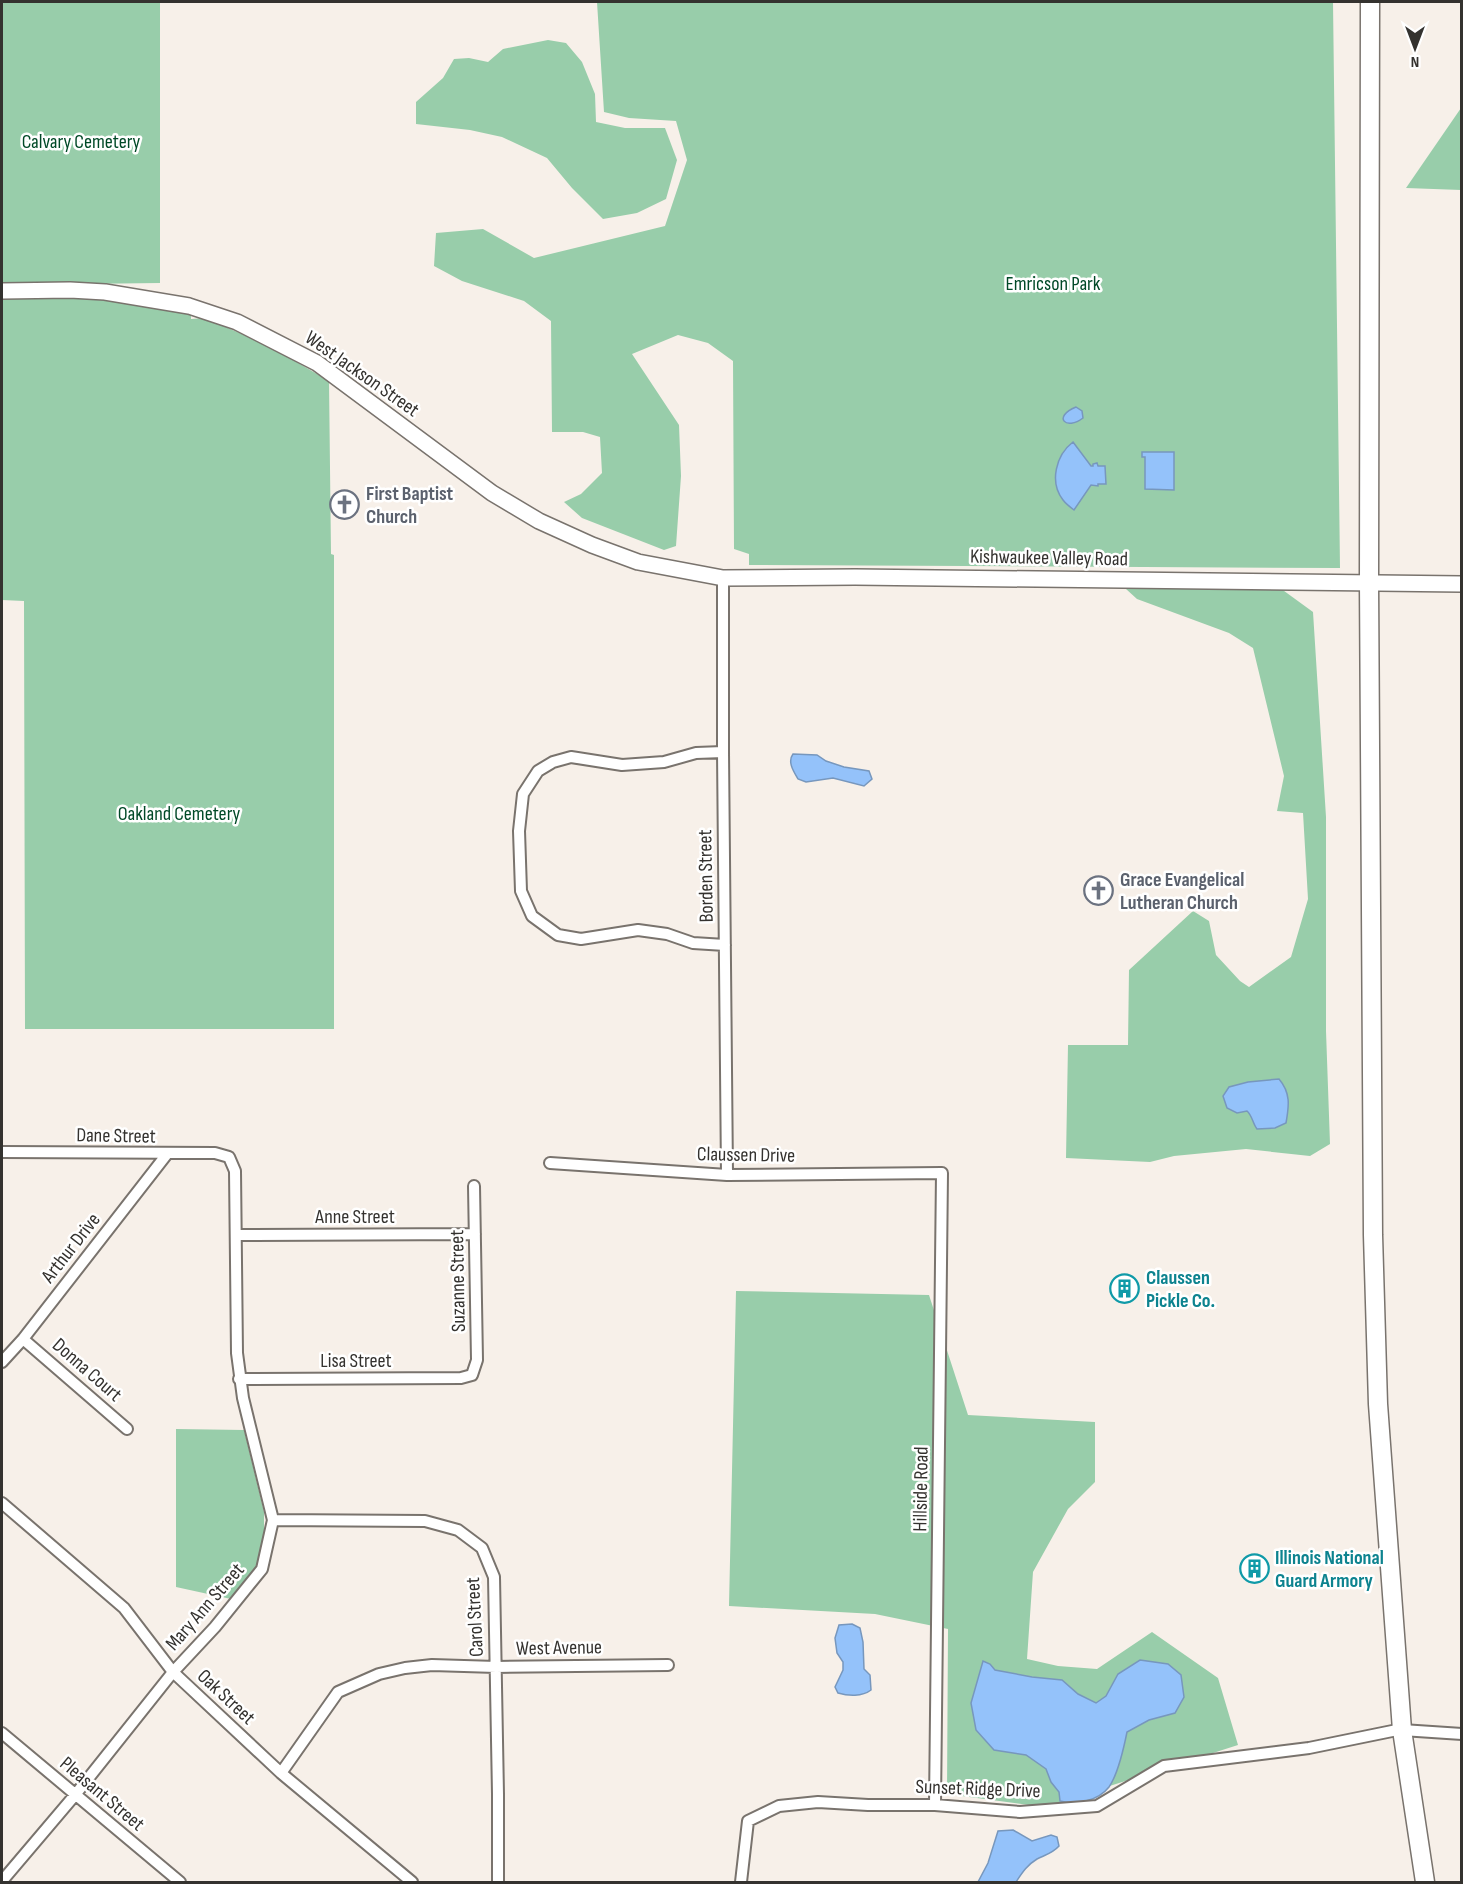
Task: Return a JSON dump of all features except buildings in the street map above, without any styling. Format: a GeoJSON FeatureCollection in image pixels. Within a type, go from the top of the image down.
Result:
{"type":"FeatureCollection","features":[{"type":"Feature","properties":{"kind":"main road"},"geometry":{"type":"LineString","coordinates":[[1370,2],[1369,582],[1374,1269],[1378,1404],[1402,1729],[1425,1882]]}},
{"type":"Feature","properties":{"kind":"street","name":"West Jackson Street"},"geometry":{"type":"LineString","coordinates":[[2,291],[105,292],[189,306],[237,322],[316,363],[492,493],[550,526],[638,562]]}},
{"type":"Feature","properties":{"kind":"street","name":"Kishwaukee Valley Road"},"geometry":{"type":"LineString","coordinates":[[638,562],[723,578],[855,577],[1461,584]]}},
{"type":"Feature","properties":{"kind":"street","name":"Borden Street"},"geometry":{"type":"LineString","coordinates":[[723,578],[727,1175]]}},
{"type":"Feature","properties":{"kind":"street"},"geometry":{"type":"LineString","coordinates":[[723,752],[696,753],[664,762],[621,765],[571,757],[553,762],[538,771],[523,794],[519,831],[521,891],[532,916],[558,935],[581,939],[638,930],[667,934],[693,943],[725,945]]}},
{"type":"Feature","properties":{"kind":"street","name":"Dane Street"},"geometry":{"type":"LineString","coordinates":[[2,1152],[215,1153],[229,1157]]}},
{"type":"Feature","properties":{"kind":"street","name":"Arthur Drive"},"geometry":{"type":"LineString","coordinates":[[2,1362],[23,1339],[167,1154]]}},
{"type":"Feature","properties":{"kind":"street","name":"Mary Ann Street"},"geometry":{"type":"LineString","coordinates":[[2,1881],[75,1796],[172,1672],[216,1627],[262,1569],[273,1520],[239,1379],[235,1171],[229,1157]]}},
{"type":"Feature","properties":{"kind":"street","name":"Claussen Drive"},"geometry":{"type":"LineString","coordinates":[[550,1163],[727,1175],[942,1173]]}},
{"type":"Feature","properties":{"kind":"street","name":"Hillside Road"},"geometry":{"type":"LineString","coordinates":[[935,1805],[942,1173]]}},
{"type":"Feature","properties":{"kind":"street","name":"Suzanne Street"},"geometry":{"type":"LineString","coordinates":[[472,1375],[477,1360],[474,1186]]}},
{"type":"Feature","properties":{"kind":"street","name":"Anne Street"},"geometry":{"type":"LineString","coordinates":[[236,1235],[475,1234]]}},
{"type":"Feature","properties":{"kind":"street","name":"Donna Court"},"geometry":{"type":"LineString","coordinates":[[23,1339],[127,1429]]}},
{"type":"Feature","properties":{"kind":"street","name":"Lisa Street"},"geometry":{"type":"LineString","coordinates":[[239,1379],[461,1378],[472,1375]]}},
{"type":"Feature","properties":{"kind":"street","name":"Oak Street"},"geometry":{"type":"LineString","coordinates":[[2,1503],[124,1608],[172,1672],[281,1773],[412,1882]]}},
{"type":"Feature","properties":{"kind":"street","name":"Carol Street"},"geometry":{"type":"LineString","coordinates":[[273,1520],[425,1521],[458,1530],[482,1548],[494,1577],[498,1882]]}},
{"type":"Feature","properties":{"kind":"street","name":"West Avenue"},"geometry":{"type":"LineString","coordinates":[[281,1773],[338,1692],[379,1674],[432,1665],[495,1667],[668,1665]]}},
{"type":"Feature","properties":{"kind":"street","name":"Sunset Ridge Drive"},"geometry":{"type":"LineString","coordinates":[[741,1882],[748,1821],[779,1806],[818,1802],[935,1805],[1020,1812],[1097,1806],[1164,1766],[1309,1748],[1402,1729],[1461,1734]]}},
{"type":"Feature","properties":{"kind":"street","name":"Pleasant Street"},"geometry":{"type":"LineString","coordinates":[[2,1733],[180,1882]]}},
{"type":"Feature","properties":{"kind":"green space","name":"Calvary Cemetery"},"geometry":{"type":"Polygon","coordinates":[[[2,2],[160,2],[160,283],[2,285],[2,2]]]}},
{"type":"Feature","properties":{"kind":"green space","name":"Emricson Park"},"geometry":{"type":"Polygon","coordinates":[[[597,2],[1333,2],[1340,568],[749,565],[749,554],[734,549],[733,361],[708,343],[678,335],[632,354],[679,425],[681,476],[676,546],[664,550],[582,518],[564,502],[581,494],[602,473],[600,437],[583,432],[552,432],[551,321],[524,301],[462,281],[434,266],[436,233],[483,229],[534,258],[665,226],[687,160],[676,121],[629,118],[604,112],[597,2]]]}},
{"type":"Feature","properties":{"kind":"green space"},"geometry":{"type":"Polygon","coordinates":[[[548,40],[566,43],[582,62],[595,94],[596,122],[625,128],[665,128],[677,160],[666,199],[637,213],[603,219],[572,188],[547,158],[502,137],[470,130],[416,124],[416,102],[443,78],[454,59],[469,58],[488,62],[503,49],[548,40]]]}},
{"type":"Feature","properties":{"kind":"green space"},"geometry":{"type":"Polygon","coordinates":[[[1461,108],[1461,190],[1406,188],[1461,108]]]}},
{"type":"Feature","properties":{"kind":"green space","name":"Oakland Cemetery"},"geometry":{"type":"Polygon","coordinates":[[[70,294],[191,314],[191,319],[205,318],[269,346],[329,381],[331,554],[334,555],[334,1029],[25,1029],[24,601],[2,600],[2,295],[70,294]]]}},
{"type":"Feature","properties":{"kind":"green space"},"geometry":{"type":"Polygon","coordinates":[[[1280,588],[1313,612],[1326,817],[1326,1031],[1330,1144],[1310,1156],[1246,1149],[1174,1156],[1150,1162],[1066,1158],[1068,1045],[1128,1045],[1129,970],[1193,911],[1209,921],[1216,955],[1240,981],[1249,987],[1291,957],[1308,899],[1303,813],[1277,811],[1284,776],[1253,648],[1229,633],[1137,599],[1126,589],[1280,588]]]}},
{"type":"Feature","properties":{"kind":"green space"},"geometry":{"type":"Polygon","coordinates":[[[736,1291],[929,1295],[968,1415],[1095,1422],[1095,1482],[1068,1509],[1033,1572],[1027,1659],[1058,1666],[1097,1669],[1152,1632],[1218,1678],[1238,1745],[1044,1807],[947,1794],[948,1629],[875,1614],[729,1606],[736,1291]]]}},
{"type":"Feature","properties":{"kind":"green space"},"geometry":{"type":"Polygon","coordinates":[[[176,1429],[244,1430],[264,1512],[264,1536],[258,1565],[231,1599],[176,1587],[176,1429]]]}},
{"type":"Feature","properties":{"kind":"water"},"geometry":{"type":"Polygon","coordinates":[[[1076,407],[1082,411],[1083,418],[1071,423],[1064,421],[1065,415],[1076,407]]]}},
{"type":"Feature","properties":{"kind":"water"},"geometry":{"type":"Polygon","coordinates":[[[1073,442],[1091,466],[1097,463],[1098,466],[1105,466],[1106,484],[1091,485],[1074,510],[1064,501],[1056,485],[1056,469],[1059,461],[1067,447],[1073,442]]]}},
{"type":"Feature","properties":{"kind":"water"},"geometry":{"type":"Polygon","coordinates":[[[1142,452],[1174,452],[1174,490],[1145,489],[1145,457],[1142,457],[1142,452]]]}},
{"type":"Feature","properties":{"kind":"water"},"geometry":{"type":"Polygon","coordinates":[[[793,754],[817,755],[826,761],[844,767],[869,771],[872,779],[864,786],[833,778],[806,782],[798,779],[793,770],[791,757],[793,754]]]}},
{"type":"Feature","properties":{"kind":"water"},"geometry":{"type":"Polygon","coordinates":[[[1279,1079],[1286,1089],[1288,1100],[1286,1123],[1275,1128],[1257,1129],[1247,1111],[1237,1113],[1227,1108],[1223,1096],[1229,1087],[1248,1082],[1279,1079]]]}},
{"type":"Feature","properties":{"kind":"water"},"geometry":{"type":"Polygon","coordinates":[[[852,1624],[860,1628],[864,1669],[870,1675],[871,1690],[863,1694],[846,1695],[838,1693],[835,1687],[843,1670],[843,1662],[837,1653],[835,1638],[839,1625],[852,1624]]]}},
{"type":"Feature","properties":{"kind":"water"},"geometry":{"type":"Polygon","coordinates":[[[1140,1660],[1168,1664],[1181,1675],[1184,1697],[1175,1713],[1149,1720],[1127,1732],[1112,1782],[1104,1792],[1093,1799],[1080,1802],[1060,1801],[1059,1792],[1051,1782],[1046,1769],[1026,1755],[994,1750],[976,1730],[971,1703],[983,1661],[995,1670],[1062,1680],[1078,1694],[1096,1703],[1106,1696],[1118,1674],[1140,1660]]]}},
{"type":"Feature","properties":{"kind":"water"},"geometry":{"type":"Polygon","coordinates":[[[1013,1830],[1032,1841],[1051,1835],[1057,1837],[1059,1846],[1030,1864],[1016,1882],[978,1882],[988,1863],[998,1831],[1013,1830]]]}},
{"type":"Feature","properties":{"kind":"place","name":"First Baptist Church"},"geometry":{"type":"Point","coordinates":[345,505]}},
{"type":"Feature","properties":{"kind":"place","name":"Grace Evangelical Lutheran Church"},"geometry":{"type":"Point","coordinates":[1099,891]}},
{"type":"Feature","properties":{"kind":"place","name":"Claussen Pickle Co."},"geometry":{"type":"Point","coordinates":[1125,1289]}},
{"type":"Feature","properties":{"kind":"place","name":"Illinois National Guard Armory"},"geometry":{"type":"Point","coordinates":[1254,1569]}}]}
